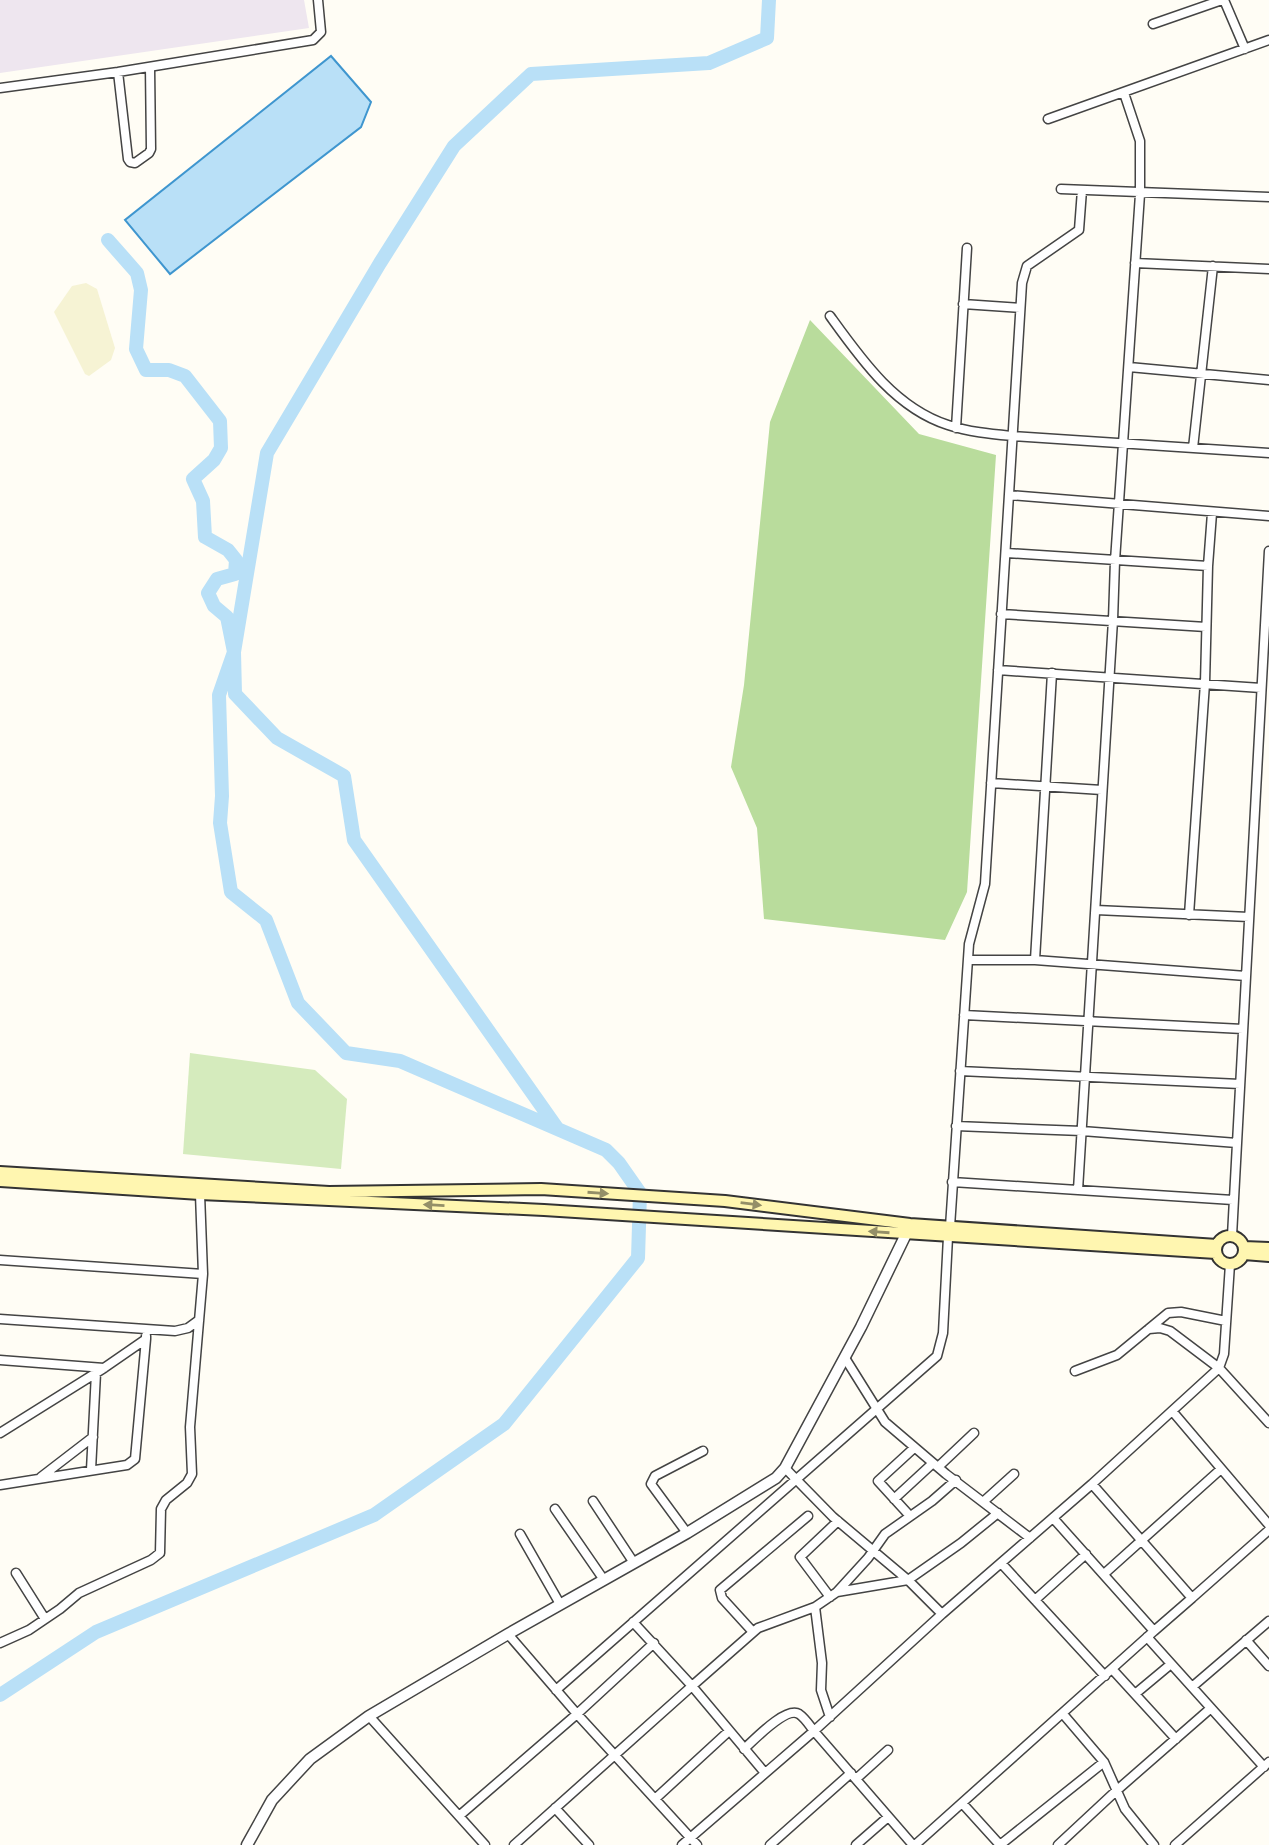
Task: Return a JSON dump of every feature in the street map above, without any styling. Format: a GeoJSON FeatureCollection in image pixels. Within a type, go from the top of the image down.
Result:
{"type":"FeatureCollection","features":[{"type":"Feature","properties":{"kind":"main road"},"geometry":{"type":"LineString","coordinates":[[0,1172],[329,1192],[541,1189],[743,1202],[908,1229]]}},
{"type":"Feature","properties":{"kind":"main road"},"geometry":{"type":"LineString","coordinates":[[0,1181],[200,1194],[908,1229],[1216,1249]]}},
{"type":"Feature","properties":{"kind":"main road"},"geometry":{"type":"LineString","coordinates":[[1232,1236],[1240,1239],[1244,1251],[1237,1263],[1230,1264],[1223,1263],[1216,1249],[1224,1237],[1232,1236]]}},
{"type":"Feature","properties":{"kind":"main road"},"geometry":{"type":"LineString","coordinates":[[1244,1251],[1269,1248]]}},
{"type":"Feature","properties":{"kind":"main road"},"geometry":{"type":"LineString","coordinates":[[1244,1251],[1269,1256]]}},
{"type":"Feature","properties":{"kind":"street"},"geometry":{"type":"LineString","coordinates":[[0,88],[313,40],[321,32],[318,0]]}},
{"type":"Feature","properties":{"kind":"street"},"geometry":{"type":"LineString","coordinates":[[1153,24],[1223,0],[1245,49]]}},
{"type":"Feature","properties":{"kind":"street"},"geometry":{"type":"LineString","coordinates":[[1048,119],[1269,40]]}},
{"type":"Feature","properties":{"kind":"street"},"geometry":{"type":"LineString","coordinates":[[118,72],[128,159],[135,163],[151,149],[150,67]]}},
{"type":"Feature","properties":{"kind":"street"},"geometry":{"type":"LineString","coordinates":[[1078,1190],[1115,561],[1140,194],[1140,141],[1124,93]]}},
{"type":"Feature","properties":{"kind":"street"},"geometry":{"type":"LineString","coordinates":[[1060,189],[1269,197]]}},
{"type":"Feature","properties":{"kind":"street"},"geometry":{"type":"LineString","coordinates":[[556,1689],[919,1372],[937,1356],[940,1349],[970,935],[985,884],[1023,275],[1027,265],[1079,230],[1082,190]]}},
{"type":"Feature","properties":{"kind":"street"},"geometry":{"type":"LineString","coordinates":[[956,428],[967,248]]}},
{"type":"Feature","properties":{"kind":"street"},"geometry":{"type":"LineString","coordinates":[[1135,263],[1269,269]]}},
{"type":"Feature","properties":{"kind":"street"},"geometry":{"type":"LineString","coordinates":[[1193,448],[1213,266]]}},
{"type":"Feature","properties":{"kind":"street"},"geometry":{"type":"LineString","coordinates":[[964,304],[1020,308]]}},
{"type":"Feature","properties":{"kind":"street"},"geometry":{"type":"LineString","coordinates":[[830,316],[881,381],[918,412],[956,428],[1012,436],[1269,453]]}},
{"type":"Feature","properties":{"kind":"street"},"geometry":{"type":"LineString","coordinates":[[1129,367],[1269,380]]}},
{"type":"Feature","properties":{"kind":"street"},"geometry":{"type":"LineString","coordinates":[[1010,495],[1269,516]]}},
{"type":"Feature","properties":{"kind":"street"},"geometry":{"type":"LineString","coordinates":[[1189,915],[1205,683],[1212,513]]}},
{"type":"Feature","properties":{"kind":"street"},"geometry":{"type":"LineString","coordinates":[[1232,1236],[1269,551]]}},
{"type":"Feature","properties":{"kind":"street"},"geometry":{"type":"LineString","coordinates":[[1007,553],[1208,566]]}},
{"type":"Feature","properties":{"kind":"street"},"geometry":{"type":"LineString","coordinates":[[1001,614],[1206,627]]}},
{"type":"Feature","properties":{"kind":"street"},"geometry":{"type":"LineString","coordinates":[[998,670],[1261,688]]}},
{"type":"Feature","properties":{"kind":"street"},"geometry":{"type":"LineString","coordinates":[[1035,960],[1052,673]]}},
{"type":"Feature","properties":{"kind":"street"},"geometry":{"type":"LineString","coordinates":[[991,783],[1102,790]]}},
{"type":"Feature","properties":{"kind":"street"},"geometry":{"type":"LineString","coordinates":[[1096,910],[1249,917]]}},
{"type":"Feature","properties":{"kind":"street"},"geometry":{"type":"LineString","coordinates":[[968,960],[1035,960],[1246,976]]}},
{"type":"Feature","properties":{"kind":"street"},"geometry":{"type":"LineString","coordinates":[[964,1015],[1243,1029]]}},
{"type":"Feature","properties":{"kind":"street"},"geometry":{"type":"LineString","coordinates":[[960,1071],[1240,1084]]}},
{"type":"Feature","properties":{"kind":"street"},"geometry":{"type":"LineString","coordinates":[[956,1126],[1082,1131],[1237,1143]]}},
{"type":"Feature","properties":{"kind":"street"},"geometry":{"type":"LineString","coordinates":[[953,1182],[1234,1200]]}},
{"type":"Feature","properties":{"kind":"street"},"geometry":{"type":"LineString","coordinates":[[0,1643],[18,1636],[45,1619],[79,1593],[151,1560],[159,1553],[161,1509],[166,1500],[187,1483],[192,1474],[190,1427],[203,1274],[200,1194]]}},
{"type":"Feature","properties":{"kind":"street"},"geometry":{"type":"LineString","coordinates":[[247,1845],[272,1800],[310,1759],[369,1716],[767,1485],[785,1468],[845,1358],[908,1229]]}},
{"type":"Feature","properties":{"kind":"street"},"geometry":{"type":"LineString","coordinates":[[0,1260],[203,1274]]}},
{"type":"Feature","properties":{"kind":"street"},"geometry":{"type":"LineString","coordinates":[[682,1845],[830,1717],[1220,1368],[1224,1354],[1230,1264]]}},
{"type":"Feature","properties":{"kind":"street"},"geometry":{"type":"LineString","coordinates":[[1075,1371],[1117,1354],[1173,1312],[1226,1321]]}},
{"type":"Feature","properties":{"kind":"street"},"geometry":{"type":"LineString","coordinates":[[0,1319],[146,1334],[188,1328],[200,1320]]}},
{"type":"Feature","properties":{"kind":"street"},"geometry":{"type":"LineString","coordinates":[[1149,1329],[1170,1331],[1220,1368],[1269,1423]]}},
{"type":"Feature","properties":{"kind":"street"},"geometry":{"type":"LineString","coordinates":[[0,1433],[100,1371],[146,1334]]}},
{"type":"Feature","properties":{"kind":"street"},"geometry":{"type":"LineString","coordinates":[[0,1485],[127,1465],[135,1459],[146,1334]]}},
{"type":"Feature","properties":{"kind":"street"},"geometry":{"type":"LineString","coordinates":[[845,1358],[869,1394],[875,1410],[885,1422],[935,1465],[1030,1538]]}},
{"type":"Feature","properties":{"kind":"street"},"geometry":{"type":"LineString","coordinates":[[0,1360],[100,1371]]}},
{"type":"Feature","properties":{"kind":"street"},"geometry":{"type":"LineString","coordinates":[[92,1470],[100,1371]]}},
{"type":"Feature","properties":{"kind":"street"},"geometry":{"type":"LineString","coordinates":[[744,1749],[783,1716],[791,1712],[800,1715],[914,1845],[1269,1527],[1173,1412]]}},
{"type":"Feature","properties":{"kind":"street"},"geometry":{"type":"LineString","coordinates":[[894,1499],[974,1433]]}},
{"type":"Feature","properties":{"kind":"street"},"geometry":{"type":"LineString","coordinates":[[39,1479],[93,1437]]}},
{"type":"Feature","properties":{"kind":"street"},"geometry":{"type":"LineString","coordinates":[[910,1516],[878,1484],[879,1479],[914,1448]]}},
{"type":"Feature","properties":{"kind":"street"},"geometry":{"type":"LineString","coordinates":[[687,1533],[651,1485],[655,1476],[703,1451]]}},
{"type":"Feature","properties":{"kind":"street"},"geometry":{"type":"LineString","coordinates":[[785,1468],[838,1521],[908,1580],[942,1614]]}},
{"type":"Feature","properties":{"kind":"street"},"geometry":{"type":"LineString","coordinates":[[1104,1574],[1221,1469]]}},
{"type":"Feature","properties":{"kind":"street"},"geometry":{"type":"LineString","coordinates":[[983,1502],[1014,1474]]}},
{"type":"Feature","properties":{"kind":"street"},"geometry":{"type":"LineString","coordinates":[[514,1845],[753,1632],[815,1607],[833,1594],[885,1534],[956,1480]]}},
{"type":"Feature","properties":{"kind":"street"},"geometry":{"type":"LineString","coordinates":[[1092,1484],[1192,1598]]}},
{"type":"Feature","properties":{"kind":"street"},"geometry":{"type":"LineString","coordinates":[[593,1501],[634,1563]]}},
{"type":"Feature","properties":{"kind":"street"},"geometry":{"type":"LineString","coordinates":[[555,1509],[604,1580]]}},
{"type":"Feature","properties":{"kind":"street"},"geometry":{"type":"LineString","coordinates":[[833,1594],[908,1580],[998,1513]]}},
{"type":"Feature","properties":{"kind":"street"},"geometry":{"type":"LineString","coordinates":[[753,1632],[722,1598],[720,1591],[808,1516]]}},
{"type":"Feature","properties":{"kind":"street"},"geometry":{"type":"LineString","coordinates":[[1053,1518],[1104,1574],[1171,1664],[1266,1765],[1175,1845]]}},
{"type":"Feature","properties":{"kind":"street"},"geometry":{"type":"LineString","coordinates":[[833,1594],[800,1558],[838,1521]]}},
{"type":"Feature","properties":{"kind":"street"},"geometry":{"type":"LineString","coordinates":[[520,1534],[560,1604]]}},
{"type":"Feature","properties":{"kind":"street"},"geometry":{"type":"LineString","coordinates":[[1035,1600],[1086,1554]]}},
{"type":"Feature","properties":{"kind":"street"},"geometry":{"type":"LineString","coordinates":[[1001,1563],[1105,1676]]}},
{"type":"Feature","properties":{"kind":"street"},"geometry":{"type":"LineString","coordinates":[[16,1573],[45,1619]]}},
{"type":"Feature","properties":{"kind":"street"},"geometry":{"type":"LineString","coordinates":[[815,1607],[822,1660],[821,1690],[830,1717]]}},
{"type":"Feature","properties":{"kind":"street"},"geometry":{"type":"LineString","coordinates":[[1192,1687],[1269,1620]]}},
{"type":"Feature","properties":{"kind":"street"},"geometry":{"type":"LineString","coordinates":[[633,1622],[692,1686],[765,1773]]}},
{"type":"Feature","properties":{"kind":"street"},"geometry":{"type":"LineString","coordinates":[[508,1634],[697,1845]]}},
{"type":"Feature","properties":{"kind":"street"},"geometry":{"type":"LineString","coordinates":[[1246,1640],[1269,1666]]}},
{"type":"Feature","properties":{"kind":"street"},"geometry":{"type":"LineString","coordinates":[[459,1816],[654,1643]]}},
{"type":"Feature","properties":{"kind":"street"},"geometry":{"type":"LineString","coordinates":[[1135,1694],[1171,1664]]}},
{"type":"Feature","properties":{"kind":"street"},"geometry":{"type":"LineString","coordinates":[[1112,1669],[1176,1739]]}},
{"type":"Feature","properties":{"kind":"street"},"geometry":{"type":"LineString","coordinates":[[1058,1845],[1211,1708]]}},
{"type":"Feature","properties":{"kind":"street"},"geometry":{"type":"LineString","coordinates":[[1063,1714],[1104,1762],[1125,1810],[1154,1845]]}},
{"type":"Feature","properties":{"kind":"street"},"geometry":{"type":"LineString","coordinates":[[369,1716],[485,1845]]}},
{"type":"Feature","properties":{"kind":"street"},"geometry":{"type":"LineString","coordinates":[[655,1799],[729,1731]]}},
{"type":"Feature","properties":{"kind":"street"},"geometry":{"type":"LineString","coordinates":[[770,1845],[888,1750]]}},
{"type":"Feature","properties":{"kind":"street"},"geometry":{"type":"LineString","coordinates":[[962,1802],[1000,1845],[1104,1762]]}},
{"type":"Feature","properties":{"kind":"street"},"geometry":{"type":"LineString","coordinates":[[555,1808],[589,1845]]}},
{"type":"Feature","properties":{"kind":"street"},"geometry":{"type":"LineString","coordinates":[[856,1845],[888,1817]]}},
{"type":"Feature","properties":{"kind":"shaded area"},"geometry":{"type":"Polygon","coordinates":[[[0,0],[304,0],[309,28],[0,73],[0,0]]]}},
{"type":"Feature","properties":{"kind":"shaded area"},"geometry":{"type":"Polygon","coordinates":[[[86,283],[97,289],[115,348],[111,360],[89,376],[85,374],[54,312],[72,286],[86,283]]]}},
{"type":"Feature","properties":{"kind":"green space"},"geometry":{"type":"Polygon","coordinates":[[[810,320],[919,434],[996,455],[967,892],[945,940],[764,919],[757,828],[731,767],[744,685],[770,422],[810,320]]]}},
{"type":"Feature","properties":{"kind":"green space"},"geometry":{"type":"Polygon","coordinates":[[[190,1053],[315,1070],[347,1099],[341,1169],[183,1154],[190,1053]]]}},
{"type":"Feature","properties":{"kind":"water"},"geometry":{"type":"Polygon","coordinates":[[[331,56],[371,102],[361,127],[170,274],[125,220],[331,56]]]}},
{"type":"Feature","properties":{"kind":"waterway"},"geometry":{"type":"LineString","coordinates":[[557,1128],[354,840],[344,776],[277,738],[235,694],[234,652],[267,453],[380,263],[454,146],[531,74],[709,63],[767,38],[769,0]]}},
{"type":"Feature","properties":{"kind":"waterway"},"geometry":{"type":"LineString","coordinates":[[0,1695],[96,1632],[374,1515],[504,1424],[638,1258],[640,1193],[619,1163],[606,1150],[400,1061],[346,1053],[298,1003],[266,920],[231,892],[220,823],[222,796],[219,695],[234,652],[227,617],[214,606],[208,593],[217,579],[235,574],[236,560],[228,550],[205,537],[203,501],[193,479],[214,460],[221,448],[220,421],[185,376],[169,370],[146,370],[136,349],[141,290],[137,273],[108,240]]}}]}
